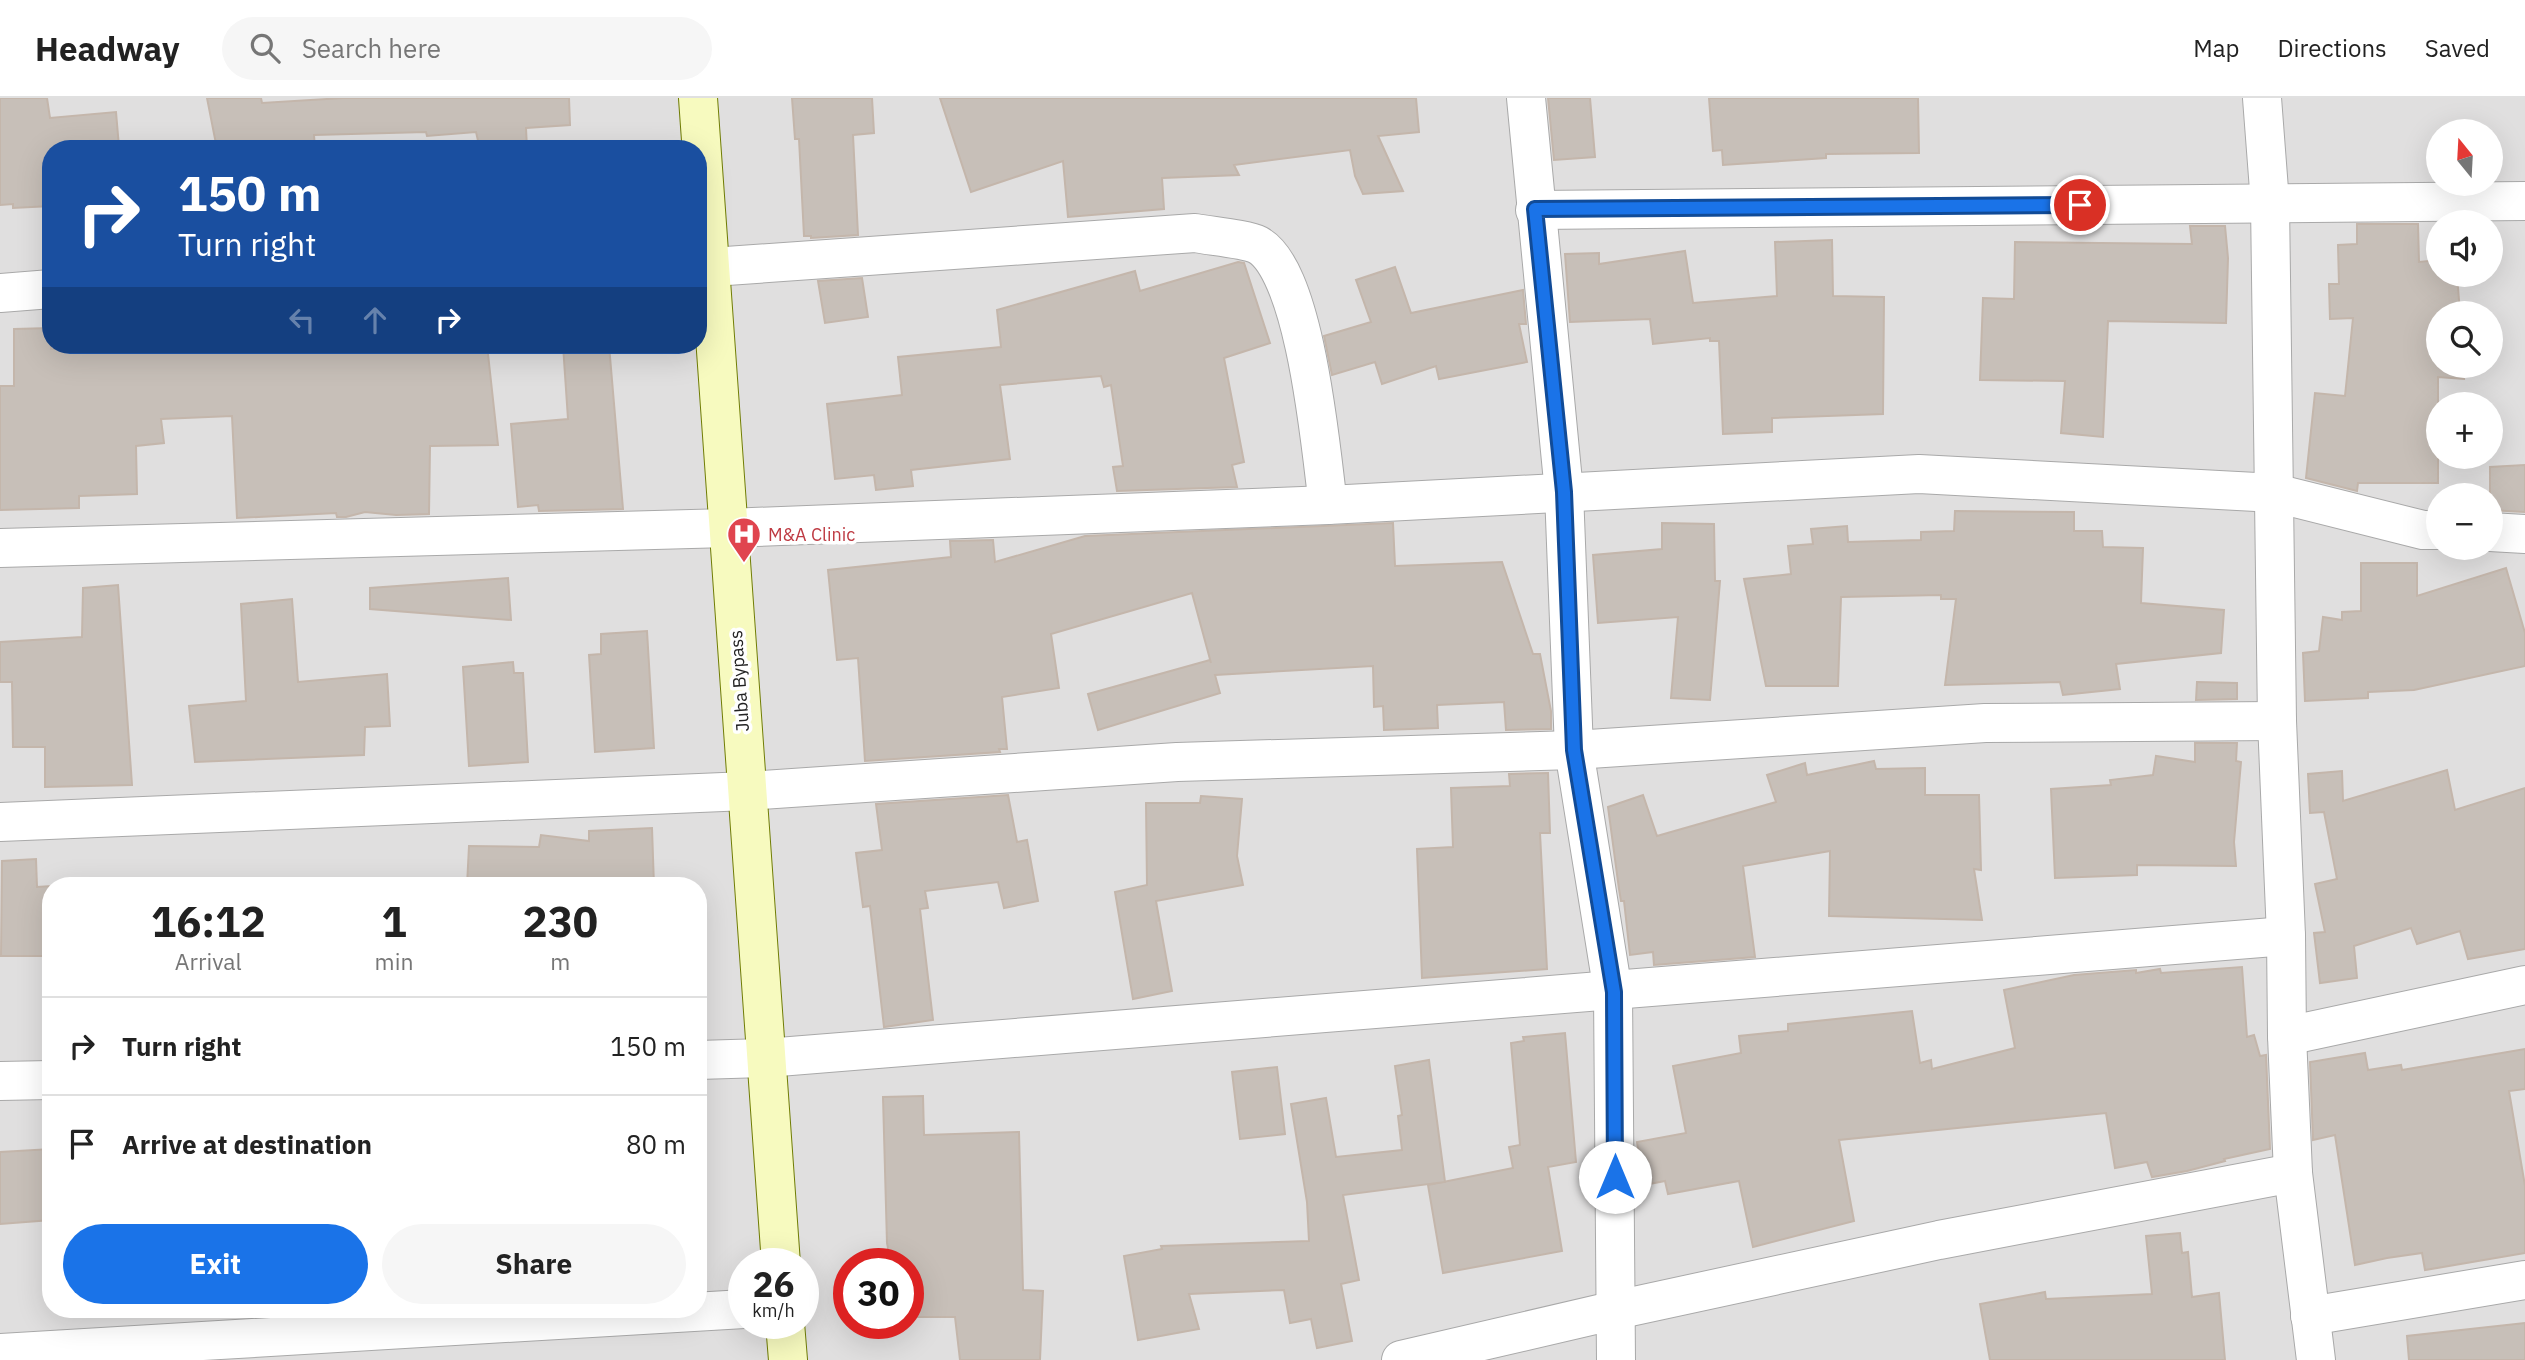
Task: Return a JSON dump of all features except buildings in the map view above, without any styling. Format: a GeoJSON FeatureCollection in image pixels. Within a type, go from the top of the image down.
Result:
{"type":"FeatureCollection","features":[{"type":"Feature","properties":{"kind":"main road","name":"Juba Bypass"},"geometry":{"type":"LineString","coordinates":[[698,98],[699,140]]}},
{"type":"Feature","properties":{"kind":"main road","name":"Juba Bypass"},"geometry":{"type":"LineString","coordinates":[[707,300],[728,528],[780,1248]]}},
{"type":"Feature","properties":{"kind":"main road"},"geometry":{"type":"LineString","coordinates":[[786,1339],[788,1360]]}},
{"type":"Feature","properties":{"kind":"street"},"geometry":{"type":"LineString","coordinates":[[1526,98],[1564,492],[1574,750],[1614,992],[1616,1360]]}},
{"type":"Feature","properties":{"kind":"street"},"geometry":{"type":"LineString","coordinates":[[2262,98],[2270,203],[2277,721],[2286,936],[2287,1036],[2293,1173],[2316,1360]]}},
{"type":"Feature","properties":{"kind":"street"},"geometry":{"type":"LineString","coordinates":[[1535,209],[2525,201]]}},
{"type":"Feature","properties":{"kind":"street"},"geometry":{"type":"LineString","coordinates":[[707,268],[1195,233],[1256,244],[1273,258],[1286,284],[1311,368],[1328,505]]}},
{"type":"Feature","properties":{"kind":"street"},"geometry":{"type":"LineString","coordinates":[[0,293],[42,290]]}},
{"type":"Feature","properties":{"kind":"street"},"geometry":{"type":"LineString","coordinates":[[0,548],[728,528],[1328,505],[1919,474],[2275,493],[2426,530]]}},
{"type":"Feature","properties":{"kind":"street"},"geometry":{"type":"LineString","coordinates":[[2503,533],[2525,534]]}},
{"type":"Feature","properties":{"kind":"street"},"geometry":{"type":"LineString","coordinates":[[0,822],[747,792],[1177,761],[1574,750],[1985,723],[2277,721]]}},
{"type":"Feature","properties":{"kind":"street"},"geometry":{"type":"LineString","coordinates":[[707,1060],[766,1058],[1614,992],[2286,936]]}},
{"type":"Feature","properties":{"kind":"street"},"geometry":{"type":"LineString","coordinates":[[2287,1036],[2525,985]]}},
{"type":"Feature","properties":{"kind":"street"},"geometry":{"type":"LineString","coordinates":[[0,1081],[42,1080]]}},
{"type":"Feature","properties":{"kind":"street"},"geometry":{"type":"LineString","coordinates":[[1401,1360],[1939,1240],[2293,1173]]}},
{"type":"Feature","properties":{"kind":"street"},"geometry":{"type":"LineString","coordinates":[[2310,1316],[2525,1280]]}},
{"type":"Feature","properties":{"kind":"street"},"geometry":{"type":"LineString","coordinates":[[707,1311],[728,1310]]}},
{"type":"Feature","properties":{"kind":"street"},"geometry":{"type":"LineString","coordinates":[[0,1353],[592,1318]]}},
{"type":"Feature","properties":{"kind":"shaded area"},"geometry":{"type":"Polygon","coordinates":[[[0,98],[2525,98],[2525,1360],[0,1360],[0,98]]]}},
{"type":"Feature","properties":{"kind":"place","name":"M&A Clinic"},"geometry":{"type":"Point","coordinates":[744,564]}},
{"type":"Feature","properties":{"kind":"route"},"geometry":{"type":"LineString","coordinates":[[1615,1177],[1614,992],[1574,750],[1564,492],[1535,209],[2080,205]]}}]}
